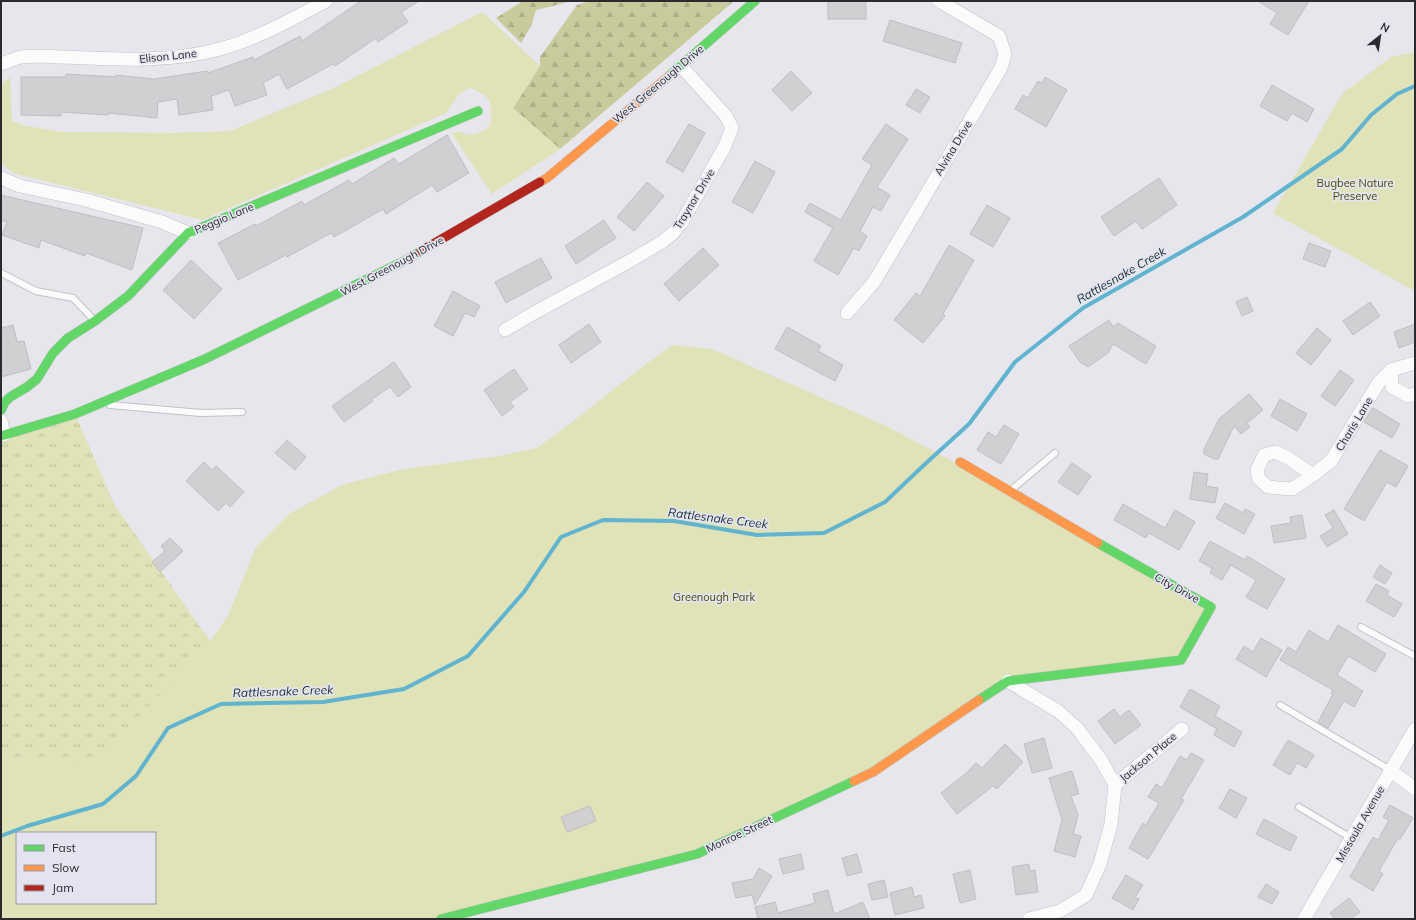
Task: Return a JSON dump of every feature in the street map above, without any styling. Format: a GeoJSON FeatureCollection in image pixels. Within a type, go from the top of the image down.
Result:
{"type":"FeatureCollection","features":[{"type":"Feature","properties":{"kind":"street","name":"Elison Lane"},"geometry":{"type":"LineString","coordinates":[[1,64],[20,57],[38,56],[156,59],[188,56],[221,49],[248,39],[326,1]]}},
{"type":"Feature","properties":{"kind":"street","name":"West Greenough Drive"},"geometry":{"type":"LineString","coordinates":[[3,436],[75,414],[205,359],[408,259],[547,178],[681,66],[755,1]]}},
{"type":"Feature","properties":{"kind":"street","name":"Alvina Drive"},"geometry":{"type":"LineString","coordinates":[[847,313],[874,282],[1001,68],[1005,54],[999,36],[939,1]]}},
{"type":"Feature","properties":{"kind":"street","name":"Traynor Drive"},"geometry":{"type":"LineString","coordinates":[[505,330],[662,242],[673,233],[682,222],[725,146],[732,128],[726,116],[681,66]]}},
{"type":"Feature","properties":{"kind":"street","name":"Peggio Lane"},"geometry":{"type":"LineString","coordinates":[[1,410],[5,402],[10,397],[37,379],[53,353],[68,338],[95,321],[128,296],[188,233],[478,111]]}},
{"type":"Feature","properties":{"kind":"street"},"geometry":{"type":"LineString","coordinates":[[1,178],[20,186],[86,200],[162,222],[188,233]]}},
{"type":"Feature","properties":{"kind":"street"},"geometry":{"type":"LineString","coordinates":[[1415,363],[1391,370],[1392,386],[1408,396],[1415,394]]}},
{"type":"Feature","properties":{"kind":"street","name":"Charis Lane"},"geometry":{"type":"LineString","coordinates":[[1313,475],[1331,461],[1379,382],[1391,370]]}},
{"type":"Feature","properties":{"kind":"street"},"geometry":{"type":"LineString","coordinates":[[1,421],[3,436]]}},
{"type":"Feature","properties":{"kind":"street","name":"City Drive"},"geometry":{"type":"LineString","coordinates":[[960,462],[1009,492],[1211,607],[1181,660],[1008,681]]}},
{"type":"Feature","properties":{"kind":"street"},"geometry":{"type":"LineString","coordinates":[[1008,681],[1058,711],[1077,728],[1101,760],[1115,785],[1111,824],[1100,864],[1086,895],[1060,911],[1029,919]]}},
{"type":"Feature","properties":{"kind":"street","name":"Monroe Street"},"geometry":{"type":"LineString","coordinates":[[441,919],[697,854],[873,772],[1008,681]]}},
{"type":"Feature","properties":{"kind":"street","name":"Missoula Avenue"},"geometry":{"type":"LineString","coordinates":[[1304,919],[1415,728]]}},
{"type":"Feature","properties":{"kind":"street","name":"Jackson Place"},"geometry":{"type":"LineString","coordinates":[[1115,785],[1182,729]]}},
{"type":"Feature","properties":{"kind":"street"},"geometry":{"type":"LineString","coordinates":[[1390,770],[1415,789]]}},
{"type":"Feature","properties":{"kind":"lane"},"geometry":{"type":"LineString","coordinates":[[1,273],[36,291],[73,298],[95,321]]}},
{"type":"Feature","properties":{"kind":"lane"},"geometry":{"type":"LineString","coordinates":[[98,404],[202,413],[242,412]]}},
{"type":"Feature","properties":{"kind":"lane"},"geometry":{"type":"LineString","coordinates":[[1009,492],[1055,453]]}},
{"type":"Feature","properties":{"kind":"lane"},"geometry":{"type":"LineString","coordinates":[[1362,627],[1415,656]]}},
{"type":"Feature","properties":{"kind":"lane"},"geometry":{"type":"LineString","coordinates":[[1280,705],[1390,770]]}},
{"type":"Feature","properties":{"kind":"lane"},"geometry":{"type":"LineString","coordinates":[[1300,807],[1352,838]]}},
{"type":"Feature","properties":{"kind":"green space"},"geometry":{"type":"Polygon","coordinates":[[[523,1],[568,1],[536,10],[531,26],[521,43],[496,18],[523,1]]]}},
{"type":"Feature","properties":{"kind":"green space"},"geometry":{"type":"Polygon","coordinates":[[[590,1],[734,1],[560,149],[513,108],[540,66],[540,57],[577,5],[590,1]]]}},
{"type":"Feature","properties":{"kind":"green space"},"geometry":{"type":"Polygon","coordinates":[[[482,12],[540,66],[513,108],[560,149],[492,194],[452,134],[459,131],[468,134],[475,134],[490,126],[490,102],[484,95],[470,88],[459,94],[446,113],[202,220],[13,173],[1,162],[1,84],[10,77],[12,121],[21,125],[62,132],[172,133],[230,131],[332,89],[482,12]]]}},
{"type":"Feature","properties":{"kind":"green space","name":"Bugbee Nature Preserve"},"geometry":{"type":"Polygon","coordinates":[[[1415,52],[1415,291],[1273,213],[1342,94],[1391,57],[1415,52]]]}},
{"type":"Feature","properties":{"kind":"green space","name":"Greenough Park"},"geometry":{"type":"Polygon","coordinates":[[[672,345],[712,349],[888,427],[954,462],[1211,607],[1181,660],[1008,681],[873,772],[697,854],[441,919],[1,919],[1,758],[92,765],[193,661],[210,641],[228,616],[256,547],[289,514],[342,485],[399,470],[505,455],[537,448],[672,345]]]}},
{"type":"Feature","properties":{"kind":"green space"},"geometry":{"type":"Polygon","coordinates":[[[75,414],[114,504],[210,641],[193,661],[92,765],[1,758],[1,436],[75,414]]]}},
{"type":"Feature","properties":{"kind":"building"},"geometry":{"type":"Polygon","coordinates":[[[361,1],[419,1],[401,12],[408,22],[378,42],[376,38],[335,66],[333,64],[287,89],[279,74],[263,83],[267,95],[235,106],[229,90],[211,96],[213,110],[179,115],[177,99],[158,102],[157,118],[108,113],[108,115],[61,112],[61,116],[21,115],[21,77],[66,77],[66,74],[116,77],[116,75],[154,79],[207,71],[208,73],[253,57],[254,60],[300,36],[302,41],[361,1]]]}},
{"type":"Feature","properties":{"kind":"building"},"geometry":{"type":"Polygon","coordinates":[[[828,1],[866,1],[866,19],[828,19],[828,1]]]}},
{"type":"Feature","properties":{"kind":"building"},"geometry":{"type":"Polygon","coordinates":[[[1258,1],[1309,1],[1288,35],[1270,24],[1277,13],[1258,1]]]}},
{"type":"Feature","properties":{"kind":"building"},"geometry":{"type":"Polygon","coordinates":[[[890,20],[962,43],[955,63],[883,41],[890,20]]]}},
{"type":"Feature","properties":{"kind":"building"},"geometry":{"type":"Polygon","coordinates":[[[791,71],[812,93],[792,111],[772,90],[791,71]]]}},
{"type":"Feature","properties":{"kind":"building"},"geometry":{"type":"Polygon","coordinates":[[[1045,77],[1067,90],[1046,127],[1015,109],[1023,95],[1028,98],[1038,81],[1042,83],[1045,77]]]}},
{"type":"Feature","properties":{"kind":"building"},"geometry":{"type":"Polygon","coordinates":[[[1272,85],[1314,109],[1307,122],[1292,113],[1287,121],[1260,106],[1272,85]]]}},
{"type":"Feature","properties":{"kind":"building"},"geometry":{"type":"Polygon","coordinates":[[[916,89],[930,97],[920,113],[906,105],[916,89]]]}},
{"type":"Feature","properties":{"kind":"building"},"geometry":{"type":"Polygon","coordinates":[[[689,124],[705,133],[683,172],[666,162],[689,124]]]}},
{"type":"Feature","properties":{"kind":"building"},"geometry":{"type":"Polygon","coordinates":[[[886,124],[908,139],[877,187],[890,195],[881,211],[873,207],[860,231],[867,236],[859,251],[854,248],[838,275],[814,261],[833,228],[805,212],[810,203],[841,220],[872,165],[862,159],[886,124]]]}},
{"type":"Feature","properties":{"kind":"building"},"geometry":{"type":"Polygon","coordinates":[[[447,135],[469,173],[437,192],[432,185],[386,214],[383,209],[334,237],[331,233],[287,257],[286,255],[238,280],[218,243],[255,224],[256,226],[302,201],[304,205],[349,180],[352,184],[394,158],[399,164],[447,135]]]}},
{"type":"Feature","properties":{"kind":"building"},"geometry":{"type":"Polygon","coordinates":[[[755,161],[775,172],[753,213],[732,202],[755,161]]]}},
{"type":"Feature","properties":{"kind":"building"},"geometry":{"type":"Polygon","coordinates":[[[1159,178],[1177,205],[1142,229],[1136,221],[1114,236],[1101,217],[1159,178]]]}},
{"type":"Feature","properties":{"kind":"building"},"geometry":{"type":"Polygon","coordinates":[[[647,182],[664,196],[634,231],[617,217],[647,182]]]}},
{"type":"Feature","properties":{"kind":"building"},"geometry":{"type":"Polygon","coordinates":[[[1,195],[143,228],[132,270],[86,253],[85,256],[41,240],[39,248],[2,235],[7,222],[1,220],[1,195]]]}},
{"type":"Feature","properties":{"kind":"building"},"geometry":{"type":"Polygon","coordinates":[[[987,205],[1010,218],[993,247],[970,234],[987,205]]]}},
{"type":"Feature","properties":{"kind":"building"},"geometry":{"type":"Polygon","coordinates":[[[604,220],[616,238],[576,264],[565,246],[604,220]]]}},
{"type":"Feature","properties":{"kind":"building"},"geometry":{"type":"Polygon","coordinates":[[[1309,243],[1331,251],[1325,267],[1303,259],[1309,243]]]}},
{"type":"Feature","properties":{"kind":"building"},"geometry":{"type":"Polygon","coordinates":[[[949,245],[974,260],[943,314],[945,316],[923,343],[894,320],[916,293],[920,296],[949,245]]]}},
{"type":"Feature","properties":{"kind":"building"},"geometry":{"type":"Polygon","coordinates":[[[703,248],[719,265],[679,301],[664,284],[703,248]]]}},
{"type":"Feature","properties":{"kind":"building"},"geometry":{"type":"Polygon","coordinates":[[[541,258],[552,278],[506,303],[495,282],[541,258]]]}},
{"type":"Feature","properties":{"kind":"building"},"geometry":{"type":"Polygon","coordinates":[[[191,260],[222,289],[194,319],[163,290],[191,260]]]}},
{"type":"Feature","properties":{"kind":"building"},"geometry":{"type":"Polygon","coordinates":[[[453,291],[480,306],[474,317],[465,313],[453,336],[434,326],[453,291]]]}},
{"type":"Feature","properties":{"kind":"building"},"geometry":{"type":"Polygon","coordinates":[[[1247,297],[1253,311],[1242,316],[1236,302],[1247,297]]]}},
{"type":"Feature","properties":{"kind":"building"},"geometry":{"type":"Polygon","coordinates":[[[1370,302],[1380,316],[1353,335],[1343,321],[1370,302]]]}},
{"type":"Feature","properties":{"kind":"building"},"geometry":{"type":"Polygon","coordinates":[[[1109,320],[1113,327],[1118,323],[1156,346],[1146,364],[1113,344],[1108,353],[1088,367],[1080,362],[1069,346],[1109,320]]]}},
{"type":"Feature","properties":{"kind":"building"},"geometry":{"type":"Polygon","coordinates":[[[589,324],[601,342],[571,363],[559,345],[589,324]]]}},
{"type":"Feature","properties":{"kind":"building"},"geometry":{"type":"Polygon","coordinates":[[[1415,324],[1415,342],[1399,348],[1394,332],[1415,324]]]}},
{"type":"Feature","properties":{"kind":"building"},"geometry":{"type":"Polygon","coordinates":[[[13,325],[17,342],[24,341],[31,369],[1,377],[1,328],[13,325]]]}},
{"type":"Feature","properties":{"kind":"building"},"geometry":{"type":"Polygon","coordinates":[[[787,327],[821,346],[818,351],[843,365],[835,381],[775,349],[787,327]]]}},
{"type":"Feature","properties":{"kind":"building"},"geometry":{"type":"Polygon","coordinates":[[[1317,328],[1331,340],[1311,365],[1296,353],[1317,328]]]}},
{"type":"Feature","properties":{"kind":"building"},"geometry":{"type":"Polygon","coordinates":[[[394,362],[411,387],[398,397],[390,387],[372,399],[373,401],[344,422],[332,406],[394,362]]]}},
{"type":"Feature","properties":{"kind":"building"},"geometry":{"type":"Polygon","coordinates":[[[514,369],[528,389],[510,402],[514,407],[502,416],[484,390],[514,369]]]}},
{"type":"Feature","properties":{"kind":"building"},"geometry":{"type":"Polygon","coordinates":[[[1340,370],[1354,380],[1335,406],[1321,396],[1340,370]]]}},
{"type":"Feature","properties":{"kind":"building"},"geometry":{"type":"Polygon","coordinates":[[[1249,394],[1263,410],[1247,423],[1250,427],[1241,434],[1234,426],[1218,459],[1214,459],[1204,454],[1204,449],[1219,419],[1249,394]]]}},
{"type":"Feature","properties":{"kind":"building"},"geometry":{"type":"Polygon","coordinates":[[[1280,399],[1307,414],[1297,431],[1271,416],[1280,399]]]}},
{"type":"Feature","properties":{"kind":"building"},"geometry":{"type":"Polygon","coordinates":[[[1373,408],[1400,424],[1392,438],[1364,422],[1373,408]]]}},
{"type":"Feature","properties":{"kind":"building"},"geometry":{"type":"Polygon","coordinates":[[[1004,425],[1019,434],[1001,464],[977,450],[988,432],[996,437],[1004,425]]]}},
{"type":"Feature","properties":{"kind":"building"},"geometry":{"type":"Polygon","coordinates":[[[287,440],[306,457],[295,470],[275,453],[287,440]]]}},
{"type":"Feature","properties":{"kind":"building"},"geometry":{"type":"Polygon","coordinates":[[[1380,450],[1408,466],[1396,487],[1387,482],[1364,521],[1344,509],[1380,450]]]}},
{"type":"Feature","properties":{"kind":"building"},"geometry":{"type":"Polygon","coordinates":[[[204,462],[212,470],[216,466],[244,492],[230,507],[226,503],[218,511],[186,481],[204,462]]]}},
{"type":"Feature","properties":{"kind":"building"},"geometry":{"type":"Polygon","coordinates":[[[1072,463],[1091,476],[1078,495],[1058,482],[1072,463]]]}},
{"type":"Feature","properties":{"kind":"building"},"geometry":{"type":"Polygon","coordinates":[[[1194,472],[1208,474],[1206,486],[1218,488],[1215,503],[1190,499],[1194,472]]]}},
{"type":"Feature","properties":{"kind":"building"},"geometry":{"type":"Polygon","coordinates":[[[1225,503],[1243,513],[1245,509],[1255,514],[1244,534],[1216,518],[1225,503]]]}},
{"type":"Feature","properties":{"kind":"building"},"geometry":{"type":"Polygon","coordinates":[[[1123,504],[1165,528],[1175,510],[1195,522],[1179,550],[1149,533],[1146,538],[1114,520],[1123,504]]]}},
{"type":"Feature","properties":{"kind":"building"},"geometry":{"type":"Polygon","coordinates":[[[1334,510],[1348,534],[1327,547],[1320,536],[1333,528],[1325,515],[1334,510]]]}},
{"type":"Feature","properties":{"kind":"building"},"geometry":{"type":"Polygon","coordinates":[[[1302,515],[1306,538],[1274,543],[1271,526],[1291,523],[1290,517],[1302,515]]]}},
{"type":"Feature","properties":{"kind":"building"},"geometry":{"type":"Polygon","coordinates":[[[170,538],[183,551],[160,572],[152,562],[165,551],[161,546],[170,538]]]}},
{"type":"Feature","properties":{"kind":"building"},"geometry":{"type":"Polygon","coordinates":[[[1210,541],[1245,560],[1247,556],[1285,579],[1267,609],[1246,597],[1256,580],[1231,565],[1222,580],[1210,573],[1212,568],[1199,561],[1210,541]]]}},
{"type":"Feature","properties":{"kind":"building"},"geometry":{"type":"Polygon","coordinates":[[[1380,565],[1392,573],[1385,584],[1373,577],[1380,565]]]}},
{"type":"Feature","properties":{"kind":"building"},"geometry":{"type":"Polygon","coordinates":[[[1376,584],[1389,591],[1387,595],[1402,604],[1394,617],[1366,601],[1376,584]]]}},
{"type":"Feature","properties":{"kind":"building"},"geometry":{"type":"Polygon","coordinates":[[[1338,625],[1386,654],[1375,672],[1348,656],[1337,675],[1363,691],[1354,707],[1344,701],[1328,728],[1318,722],[1333,694],[1331,693],[1333,690],[1280,660],[1288,647],[1296,652],[1309,630],[1328,642],[1338,625]]]}},
{"type":"Feature","properties":{"kind":"building"},"geometry":{"type":"Polygon","coordinates":[[[1261,638],[1282,650],[1266,677],[1236,659],[1244,646],[1253,652],[1261,638]]]}},
{"type":"Feature","properties":{"kind":"building"},"geometry":{"type":"Polygon","coordinates":[[[1190,689],[1220,706],[1215,716],[1242,732],[1234,747],[1214,735],[1217,729],[1180,707],[1190,689]]]}},
{"type":"Feature","properties":{"kind":"building"},"geometry":{"type":"Polygon","coordinates":[[[1114,709],[1120,717],[1129,710],[1141,725],[1115,744],[1098,721],[1114,709]]]}},
{"type":"Feature","properties":{"kind":"building"},"geometry":{"type":"Polygon","coordinates":[[[1044,738],[1052,768],[1032,773],[1024,744],[1044,738]]]}},
{"type":"Feature","properties":{"kind":"building"},"geometry":{"type":"Polygon","coordinates":[[[1288,740],[1314,755],[1306,768],[1297,763],[1290,775],[1273,765],[1288,740]]]}},
{"type":"Feature","properties":{"kind":"building"},"geometry":{"type":"Polygon","coordinates":[[[1005,744],[1023,762],[997,789],[993,786],[957,814],[941,793],[964,775],[976,763],[982,768],[1005,744]]]}},
{"type":"Feature","properties":{"kind":"building"},"geometry":{"type":"Polygon","coordinates":[[[1191,753],[1204,760],[1181,799],[1184,800],[1148,859],[1129,848],[1143,823],[1146,825],[1159,803],[1148,797],[1156,784],[1162,788],[1180,756],[1187,760],[1191,753]]]}},
{"type":"Feature","properties":{"kind":"building"},"geometry":{"type":"Polygon","coordinates":[[[1072,771],[1079,794],[1071,796],[1078,815],[1073,834],[1081,836],[1075,857],[1054,851],[1062,820],[1049,778],[1072,771]]]}},
{"type":"Feature","properties":{"kind":"building"},"geometry":{"type":"Polygon","coordinates":[[[1230,789],[1247,798],[1236,818],[1219,808],[1230,789]]]}},
{"type":"Feature","properties":{"kind":"building"},"geometry":{"type":"Polygon","coordinates":[[[1390,805],[1413,818],[1400,839],[1398,838],[1379,871],[1383,874],[1373,891],[1350,877],[1373,837],[1378,840],[1389,820],[1383,817],[1390,805]]]}},
{"type":"Feature","properties":{"kind":"building"},"geometry":{"type":"Polygon","coordinates":[[[590,806],[596,821],[567,832],[561,817],[590,806]]]}},
{"type":"Feature","properties":{"kind":"building"},"geometry":{"type":"Polygon","coordinates":[[[1264,819],[1297,837],[1290,851],[1256,834],[1264,819]]]}},
{"type":"Feature","properties":{"kind":"building"},"geometry":{"type":"Polygon","coordinates":[[[801,854],[804,869],[783,874],[779,859],[801,854]]]}},
{"type":"Feature","properties":{"kind":"building"},"geometry":{"type":"Polygon","coordinates":[[[857,854],[862,872],[847,876],[842,858],[857,854]]]}},
{"type":"Feature","properties":{"kind":"building"},"geometry":{"type":"Polygon","coordinates":[[[1029,864],[1030,871],[1035,870],[1038,892],[1016,895],[1012,867],[1029,864]]]}},
{"type":"Feature","properties":{"kind":"building"},"geometry":{"type":"Polygon","coordinates":[[[759,868],[772,876],[755,905],[752,895],[736,898],[732,883],[753,879],[759,868]]]}},
{"type":"Feature","properties":{"kind":"building"},"geometry":{"type":"Polygon","coordinates":[[[970,870],[976,899],[960,903],[953,874],[970,870]]]}},
{"type":"Feature","properties":{"kind":"building"},"geometry":{"type":"Polygon","coordinates":[[[1126,875],[1143,885],[1135,897],[1139,899],[1133,910],[1112,898],[1126,875]]]}},
{"type":"Feature","properties":{"kind":"building"},"geometry":{"type":"Polygon","coordinates":[[[884,880],[888,897],[872,900],[868,884],[884,880]]]}},
{"type":"Feature","properties":{"kind":"building"},"geometry":{"type":"Polygon","coordinates":[[[1266,884],[1279,892],[1272,904],[1258,897],[1266,884]]]}},
{"type":"Feature","properties":{"kind":"building"},"geometry":{"type":"Polygon","coordinates":[[[912,887],[914,897],[921,895],[924,908],[895,915],[890,893],[912,887]]]}},
{"type":"Feature","properties":{"kind":"building"},"geometry":{"type":"Polygon","coordinates":[[[828,890],[834,914],[863,902],[870,919],[758,919],[755,907],[775,902],[778,913],[815,903],[813,894],[828,890]]]}},
{"type":"Feature","properties":{"kind":"building"},"geometry":{"type":"Polygon","coordinates":[[[1349,898],[1360,912],[1350,919],[1335,919],[1330,913],[1349,898]]]}},
{"type":"Feature","properties":{"kind":"waterway","name":"Rattlesnake Creek"},"geometry":{"type":"LineString","coordinates":[[1,836],[27,826],[103,804],[136,776],[168,728],[221,704],[323,702],[404,689],[468,656],[524,592],[561,537],[603,520],[674,521],[757,535],[824,533],[885,502],[969,424],[1015,362],[1083,308],[1243,217],[1342,149],[1371,115],[1397,94],[1415,86]]}},
{"type":"Feature","properties":{"kind":"traffic: fast"},"geometry":{"type":"LineString","coordinates":[[669,76],[755,1]]}},
{"type":"Feature","properties":{"kind":"traffic: fast"},"geometry":{"type":"LineString","coordinates":[[1,410],[5,402],[10,397],[37,379],[53,353],[68,338],[95,321],[128,296],[188,233],[478,111]]}},
{"type":"Feature","properties":{"kind":"traffic: fast"},"geometry":{"type":"LineString","coordinates":[[1,436],[75,414],[205,359],[408,259],[421,251]]}},
{"type":"Feature","properties":{"kind":"traffic: fast"},"geometry":{"type":"LineString","coordinates":[[979,700],[1008,681],[1181,660],[1211,607],[1098,543]]}},
{"type":"Feature","properties":{"kind":"traffic: fast"},"geometry":{"type":"LineString","coordinates":[[441,919],[697,854],[854,781]]}},
{"type":"Feature","properties":{"kind":"traffic: slow"},"geometry":{"type":"LineString","coordinates":[[540,182],[547,178],[669,76]]}},
{"type":"Feature","properties":{"kind":"traffic: slow"},"geometry":{"type":"LineString","coordinates":[[960,462],[1098,543]]}},
{"type":"Feature","properties":{"kind":"traffic: slow"},"geometry":{"type":"LineString","coordinates":[[854,781],[873,772],[979,700]]}},
{"type":"Feature","properties":{"kind":"traffic: jam"},"geometry":{"type":"LineString","coordinates":[[421,251],[540,182]]}}]}
